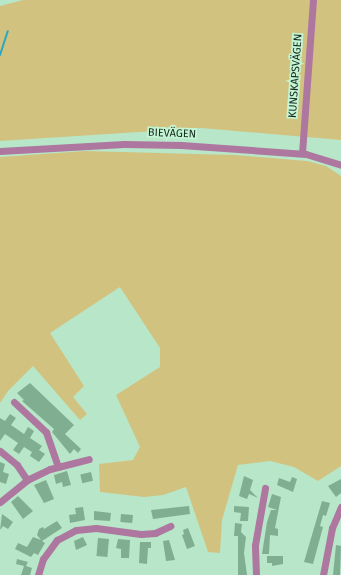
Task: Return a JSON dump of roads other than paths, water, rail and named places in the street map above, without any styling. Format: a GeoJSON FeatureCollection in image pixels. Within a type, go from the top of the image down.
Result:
{"type":"FeatureCollection","features":[{"type":"Feature","properties":{"kind":"street","name":"KUNSKAPSVÄGEN"},"geometry":{"type":"LineString","coordinates":[[302,153],[313,0]]}},
{"type":"Feature","properties":{"kind":"street","name":"BIEVÄGEN"},"geometry":{"type":"LineString","coordinates":[[0,150],[124,144],[302,153],[321,157],[341,164]]}},
{"type":"Feature","properties":{"kind":"street"},"geometry":{"type":"LineString","coordinates":[[14,402],[46,432],[58,467]]}},
{"type":"Feature","properties":{"kind":"street"},"geometry":{"type":"LineString","coordinates":[[0,451],[17,465],[27,480]]}},
{"type":"Feature","properties":{"kind":"street"},"geometry":{"type":"LineString","coordinates":[[0,502],[27,480],[58,467],[89,459]]}},
{"type":"Feature","properties":{"kind":"street"},"geometry":{"type":"LineString","coordinates":[[256,575],[255,545],[265,488]]}},
{"type":"Feature","properties":{"kind":"street"},"geometry":{"type":"LineString","coordinates":[[323,575],[332,528],[341,507]]}},
{"type":"Feature","properties":{"kind":"street"},"geometry":{"type":"LineString","coordinates":[[38,575],[44,559],[53,544],[76,530],[96,528],[141,534],[155,533],[170,526]]}},
{"type":"Feature","properties":{"kind":"waterway"},"geometry":{"type":"LineString","coordinates":[[0,55],[8,31]]}}]}
